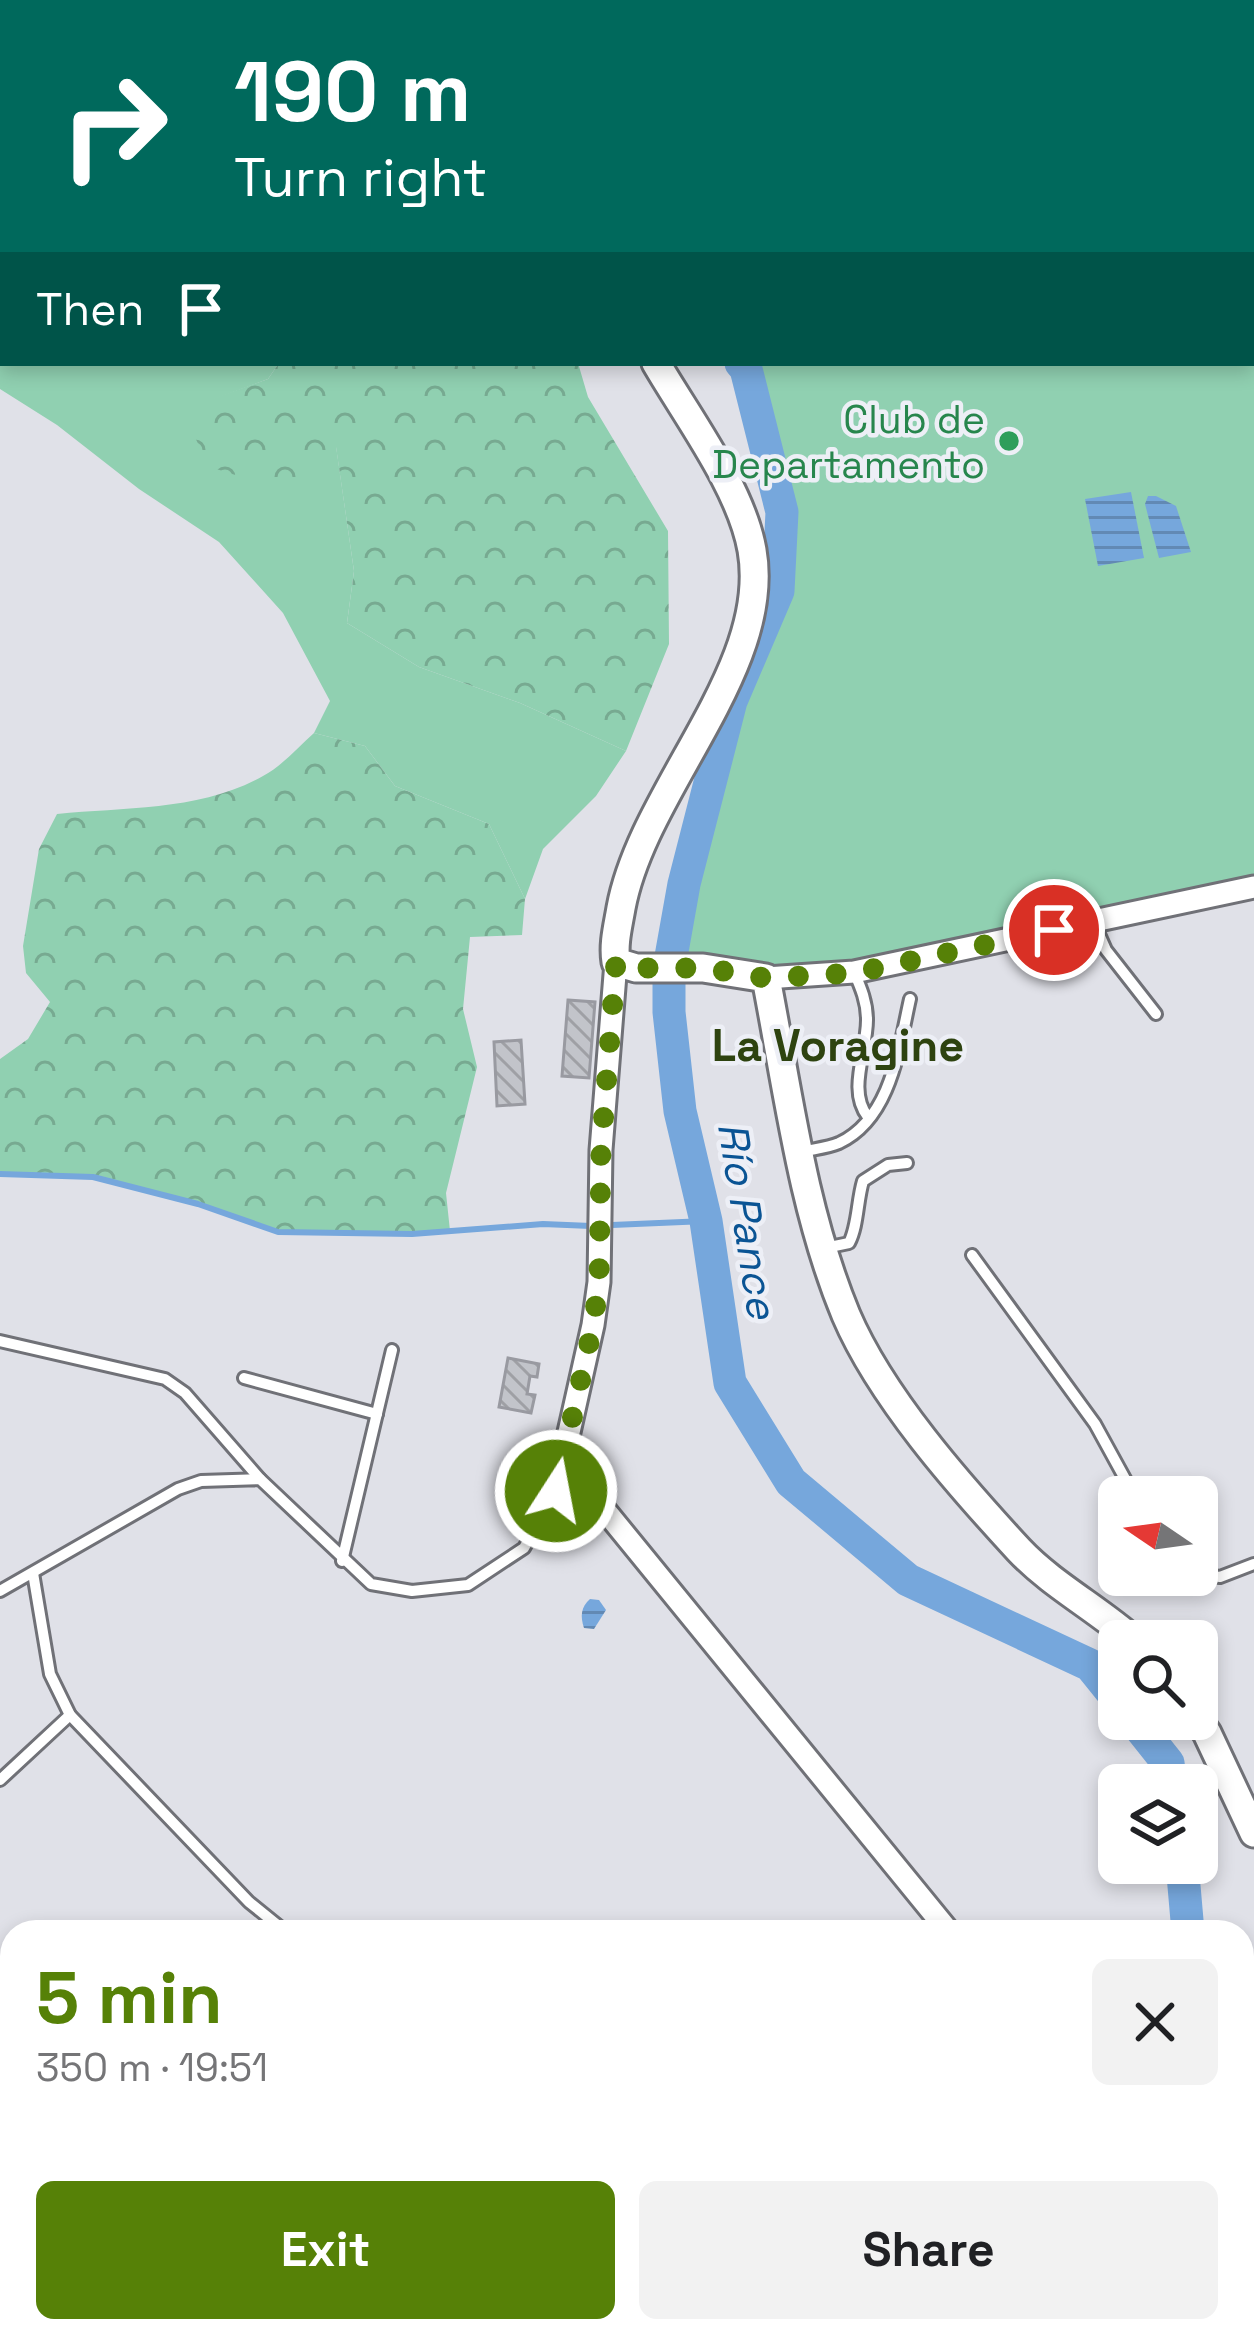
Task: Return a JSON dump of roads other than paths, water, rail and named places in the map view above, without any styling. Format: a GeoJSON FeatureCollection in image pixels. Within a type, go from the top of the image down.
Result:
{"type":"FeatureCollection","features":[{"type":"Feature","properties":{"kind":"street"},"geometry":{"type":"LineString","coordinates":[[658,366],[739,505],[752,549],[754,582],[750,617],[734,667],[652,816],[625,889],[614,948],[626,965],[601,1150],[599,1282],[563,1459],[939,1920]]}},
{"type":"Feature","properties":{"kind":"street"},"geometry":{"type":"LineString","coordinates":[[626,965],[704,968],[766,978],[854,973],[1254,887]]}},
{"type":"Feature","properties":{"kind":"street"},"geometry":{"type":"LineString","coordinates":[[766,978],[821,1249],[848,1321],[924,1437],[1023,1554],[1107,1620]]}},
{"type":"Feature","properties":{"kind":"street"},"geometry":{"type":"LineString","coordinates":[[1210,1740],[1254,1833]]}},
{"type":"Feature","properties":{"kind":"lane"},"geometry":{"type":"LineString","coordinates":[[1094,921],[1106,950],[1156,1014]]}},
{"type":"Feature","properties":{"kind":"lane"},"geometry":{"type":"LineString","coordinates":[[854,973],[867,1015],[858,1082],[860,1107],[868,1118]]}},
{"type":"Feature","properties":{"kind":"lane"},"geometry":{"type":"LineString","coordinates":[[801,1152],[837,1144],[857,1131],[880,1103],[910,999]]}},
{"type":"Feature","properties":{"kind":"lane"},"geometry":{"type":"LineString","coordinates":[[821,1249],[849,1243],[863,1181],[888,1165],[907,1163]]}},
{"type":"Feature","properties":{"kind":"lane"},"geometry":{"type":"LineString","coordinates":[[972,1255],[1095,1424],[1123,1476]]}},
{"type":"Feature","properties":{"kind":"lane"},"geometry":{"type":"LineString","coordinates":[[0,1341],[165,1379],[185,1394],[342,1561],[371,1584],[412,1591],[468,1585],[524,1548],[556,1491],[563,1459]]}},
{"type":"Feature","properties":{"kind":"lane"},"geometry":{"type":"LineString","coordinates":[[342,1561],[392,1351]]}},
{"type":"Feature","properties":{"kind":"lane"},"geometry":{"type":"LineString","coordinates":[[244,1378],[377,1414]]}},
{"type":"Feature","properties":{"kind":"lane"},"geometry":{"type":"LineString","coordinates":[[0,1591],[178,1489],[201,1481],[260,1479]]}},
{"type":"Feature","properties":{"kind":"lane"},"geometry":{"type":"LineString","coordinates":[[1218,1577],[1254,1564]]}},
{"type":"Feature","properties":{"kind":"lane"},"geometry":{"type":"LineString","coordinates":[[34,1573],[50,1674],[70,1714],[271,1920]]}},
{"type":"Feature","properties":{"kind":"lane"},"geometry":{"type":"LineString","coordinates":[[0,1780],[70,1714]]}},
{"type":"Feature","properties":{"kind":"water"},"geometry":{"type":"Polygon","coordinates":[[[1131,492],[1144,558],[1098,566],[1085,499],[1131,492]]]}},
{"type":"Feature","properties":{"kind":"water"},"geometry":{"type":"Polygon","coordinates":[[[1148,496],[1176,506],[1191,552],[1159,558],[1145,504],[1148,496]]]}},
{"type":"Feature","properties":{"kind":"water"},"geometry":{"type":"Polygon","coordinates":[[[590,1599],[599,1600],[606,1610],[594,1629],[584,1628],[582,1620],[590,1599]]]}},
{"type":"Feature","properties":{"kind":"waterway","name":"Río Pance"},"geometry":{"type":"LineString","coordinates":[[744,366],[782,512],[778,591],[731,701],[684,884],[669,968],[680,1111],[706,1221],[730,1383],[791,1482],[908,1580],[1090,1665],[1098,1675]]}},
{"type":"Feature","properties":{"kind":"waterway"},"geometry":{"type":"LineString","coordinates":[[0,1174],[93,1177],[198,1204],[278,1232],[412,1234],[543,1224],[591,1226]]}},
{"type":"Feature","properties":{"kind":"waterway"},"geometry":{"type":"LineString","coordinates":[[612,1225],[706,1221]]}},
{"type":"Feature","properties":{"kind":"waterway","name":"Río Pance"},"geometry":{"type":"LineString","coordinates":[[1150,1740],[1168,1764]]}},
{"type":"Feature","properties":{"kind":"waterway","name":"Río Pance"},"geometry":{"type":"LineString","coordinates":[[1184,1884],[1187,1920]]}},
{"type":"Feature","properties":{"kind":"place","name":"Club de Departamento"},"geometry":{"type":"Point","coordinates":[1009,441]}},
{"type":"Feature","properties":{"kind":"district","name":"La Voragine"},"geometry":{"type":"Point","coordinates":[838,1045]}}]}
